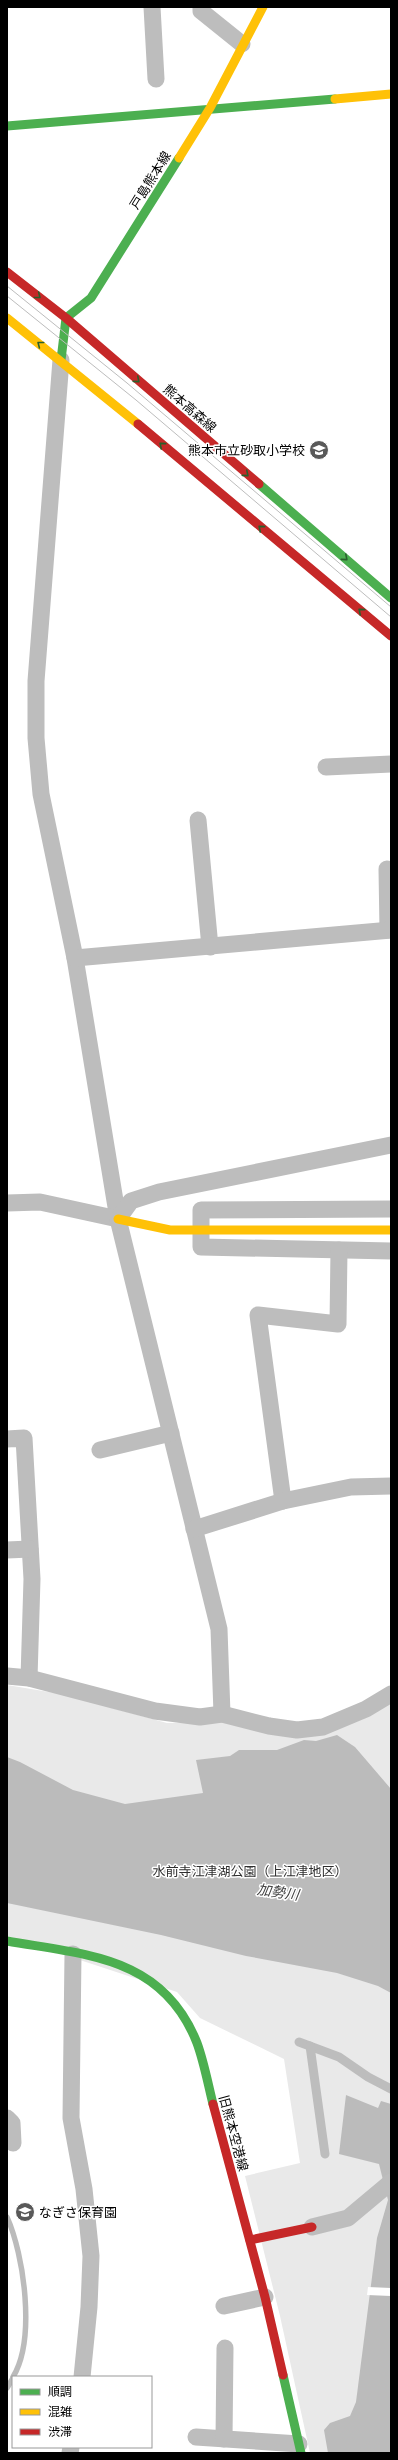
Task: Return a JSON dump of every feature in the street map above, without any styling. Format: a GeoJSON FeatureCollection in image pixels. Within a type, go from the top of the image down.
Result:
{"type":"FeatureCollection","features":[{"type":"Feature","properties":{"kind":"main road","name":"戸島熊本線"},"geometry":{"type":"LineString","coordinates":[[66,318],[91,298],[210,108],[262,7]]}},
{"type":"Feature","properties":{"kind":"main road"},"geometry":{"type":"LineString","coordinates":[[7,126],[391,94]]}},
{"type":"Feature","properties":{"kind":"main road","name":"熊本高森線"},"geometry":{"type":"LineString","coordinates":[[7,272],[66,318],[391,598]]}},
{"type":"Feature","properties":{"kind":"main road"},"geometry":{"type":"LineString","coordinates":[[7,318],[61,360],[391,636]]}},
{"type":"Feature","properties":{"kind":"main road"},"geometry":{"type":"LineString","coordinates":[[61,360],[66,318]]}},
{"type":"Feature","properties":{"kind":"main road"},"geometry":{"type":"LineString","coordinates":[[118,1219],[170,1230],[391,1230]]}},
{"type":"Feature","properties":{"kind":"main road","name":"旧熊本空港線"},"geometry":{"type":"LineString","coordinates":[[7,1941],[113,1962],[136,1970],[168,1994],[183,2014],[197,2043],[265,2297],[300,2448]]}},
{"type":"Feature","properties":{"kind":"main road"},"geometry":{"type":"LineString","coordinates":[[250,2240],[312,2227]]}},
{"type":"Feature","properties":{"kind":"street"},"geometry":{"type":"LineString","coordinates":[[152,7],[156,79]]}},
{"type":"Feature","properties":{"kind":"street"},"geometry":{"type":"LineString","coordinates":[[201,7],[201,11],[242,44]]}},
{"type":"Feature","properties":{"kind":"street"},"geometry":{"type":"LineString","coordinates":[[61,360],[36,681],[36,738],[41,794],[75,958],[118,1219],[219,1629],[222,1714]]}},
{"type":"Feature","properties":{"kind":"street"},"geometry":{"type":"LineString","coordinates":[[326,767],[391,764]]}},
{"type":"Feature","properties":{"kind":"street"},"geometry":{"type":"LineString","coordinates":[[198,820],[210,947]]}},
{"type":"Feature","properties":{"kind":"street"},"geometry":{"type":"LineString","coordinates":[[75,958],[389,930],[386,870]]}},
{"type":"Feature","properties":{"kind":"street"},"geometry":{"type":"LineString","coordinates":[[118,1219],[131,1201],[158,1192],[391,1145]]}},
{"type":"Feature","properties":{"kind":"street"},"geometry":{"type":"LineString","coordinates":[[7,1203],[40,1202],[118,1219]]}},
{"type":"Feature","properties":{"kind":"street"},"geometry":{"type":"LineString","coordinates":[[391,1208],[201,1210],[201,1247],[391,1250]]}},
{"type":"Feature","properties":{"kind":"street"},"geometry":{"type":"LineString","coordinates":[[283,1501],[258,1315],[338,1324],[339,1250]]}},
{"type":"Feature","properties":{"kind":"street"},"geometry":{"type":"LineString","coordinates":[[100,1450],[171,1433]]}},
{"type":"Feature","properties":{"kind":"street"},"geometry":{"type":"LineString","coordinates":[[7,1439],[24,1438],[32,1579],[29,1678]]}},
{"type":"Feature","properties":{"kind":"street"},"geometry":{"type":"LineString","coordinates":[[194,1529],[283,1501],[351,1487],[391,1486]]}},
{"type":"Feature","properties":{"kind":"street"},"geometry":{"type":"LineString","coordinates":[[7,1550],[30,1549]]}},
{"type":"Feature","properties":{"kind":"street"},"geometry":{"type":"LineString","coordinates":[[7,1676],[29,1678],[154,1711],[200,1717],[222,1714],[269,1726],[297,1730],[323,1727],[366,1709],[391,1694]]}},
{"type":"Feature","properties":{"kind":"street"},"geometry":{"type":"LineString","coordinates":[[73,1954],[70,2118],[84,2189],[91,2256],[89,2307],[82,2376]]}},
{"type":"Feature","properties":{"kind":"street"},"geometry":{"type":"LineString","coordinates":[[7,2118],[12,2123],[12,2143]]}},
{"type":"Feature","properties":{"kind":"street"},"geometry":{"type":"LineString","coordinates":[[312,2227],[348,2218],[391,2182]]}},
{"type":"Feature","properties":{"kind":"street"},"geometry":{"type":"LineString","coordinates":[[224,2306],[265,2297]]}},
{"type":"Feature","properties":{"kind":"street"},"geometry":{"type":"LineString","coordinates":[[224,2438],[225,2348]]}},
{"type":"Feature","properties":{"kind":"street"},"geometry":{"type":"LineString","coordinates":[[196,2437],[224,2438],[300,2448]]}},
{"type":"Feature","properties":{"kind":"lane"},"geometry":{"type":"LineString","coordinates":[[299,2042],[339,2057],[368,2077],[391,2089]]}},
{"type":"Feature","properties":{"kind":"lane"},"geometry":{"type":"LineString","coordinates":[[310,2046],[325,2154]]}},
{"type":"Feature","properties":{"kind":"green space","name":"水前寺江津湖公園（上江津地区）"},"geometry":{"type":"Polygon","coordinates":[[[7,1685],[61,1694],[167,1723],[232,1722],[295,1738],[391,1700],[391,2453],[310,2453],[280,2316],[245,2176],[300,2163],[284,2059],[200,2018],[177,1992],[7,1936],[7,1685]]]}},
{"type":"Feature","properties":{"kind":"water","name":"加勢川"},"geometry":{"type":"Polygon","coordinates":[[[337,1735],[355,1747],[391,1789],[391,1993],[378,1986],[337,1973],[246,1956],[161,1935],[7,1903],[7,1757],[20,1762],[73,1790],[125,1804],[203,1793],[196,1760],[230,1756],[239,1750],[277,1750],[304,1740],[316,1741],[337,1735]]]}},
{"type":"Feature","properties":{"kind":"water"},"geometry":{"type":"Polygon","coordinates":[[[346,2095],[378,2108],[381,2101],[391,2104],[391,2453],[328,2453],[324,2430],[330,2423],[350,2416],[356,2402],[377,2238],[388,2200],[379,2164],[339,2154],[346,2095]]]}},
{"type":"Feature","properties":{"kind":"pier"},"geometry":{"type":"Polygon","coordinates":[[[368,2287],[391,2288],[391,2296],[367,2295],[368,2287]]]}},
{"type":"Feature","properties":{"kind":"waterway"},"geometry":{"type":"LineString","coordinates":[[7,2217],[13,2233],[22,2274],[26,2320],[20,2361],[13,2376]]}},
{"type":"Feature","properties":{"kind":"waterway"},"geometry":{"type":"LineString","coordinates":[[7,2388],[12,2380]]}},
{"type":"Feature","properties":{"kind":"tram line"},"geometry":{"type":"LineString","coordinates":[[7,286],[127,383],[391,607]]}},
{"type":"Feature","properties":{"kind":"tram line"},"geometry":{"type":"LineString","coordinates":[[7,296],[136,400],[391,617]]}},
{"type":"Feature","properties":{"kind":"traffic: fast"},"geometry":{"type":"LineString","coordinates":[[7,126],[335,99]]}},
{"type":"Feature","properties":{"kind":"traffic: fast"},"geometry":{"type":"LineString","coordinates":[[61,360],[66,318],[91,298],[179,158]]}},
{"type":"Feature","properties":{"kind":"traffic: fast"},"geometry":{"type":"LineString","coordinates":[[259,484],[391,598]]}},
{"type":"Feature","properties":{"kind":"traffic: fast"},"geometry":{"type":"LineString","coordinates":[[7,1941],[93,1956],[119,1965],[143,1976],[164,1992],[182,2014],[197,2043],[213,2104]]}},
{"type":"Feature","properties":{"kind":"traffic: fast"},"geometry":{"type":"LineString","coordinates":[[283,2375],[301,2453]]}},
{"type":"Feature","properties":{"kind":"traffic: slow"},"geometry":{"type":"LineString","coordinates":[[179,158],[210,108],[263,7]]}},
{"type":"Feature","properties":{"kind":"traffic: slow"},"geometry":{"type":"LineString","coordinates":[[335,99],[391,94]]}},
{"type":"Feature","properties":{"kind":"traffic: slow"},"geometry":{"type":"LineString","coordinates":[[7,318],[138,424]]}},
{"type":"Feature","properties":{"kind":"traffic: slow"},"geometry":{"type":"LineString","coordinates":[[118,1219],[170,1230],[391,1230]]}},
{"type":"Feature","properties":{"kind":"traffic: jam"},"geometry":{"type":"LineString","coordinates":[[7,272],[66,318],[259,484]]}},
{"type":"Feature","properties":{"kind":"traffic: jam"},"geometry":{"type":"LineString","coordinates":[[138,424],[391,636]]}},
{"type":"Feature","properties":{"kind":"traffic: jam"},"geometry":{"type":"LineString","coordinates":[[213,2104],[265,2297],[283,2375]]}},
{"type":"Feature","properties":{"kind":"traffic: jam"},"geometry":{"type":"LineString","coordinates":[[250,2240],[312,2227]]}},
{"type":"Feature","properties":{"kind":"place","name":"熊本市立砂取小学校"},"geometry":{"type":"Point","coordinates":[319,450]}},
{"type":"Feature","properties":{"kind":"place","name":"なぎさ保育園"},"geometry":{"type":"Point","coordinates":[25,2212]}}]}
